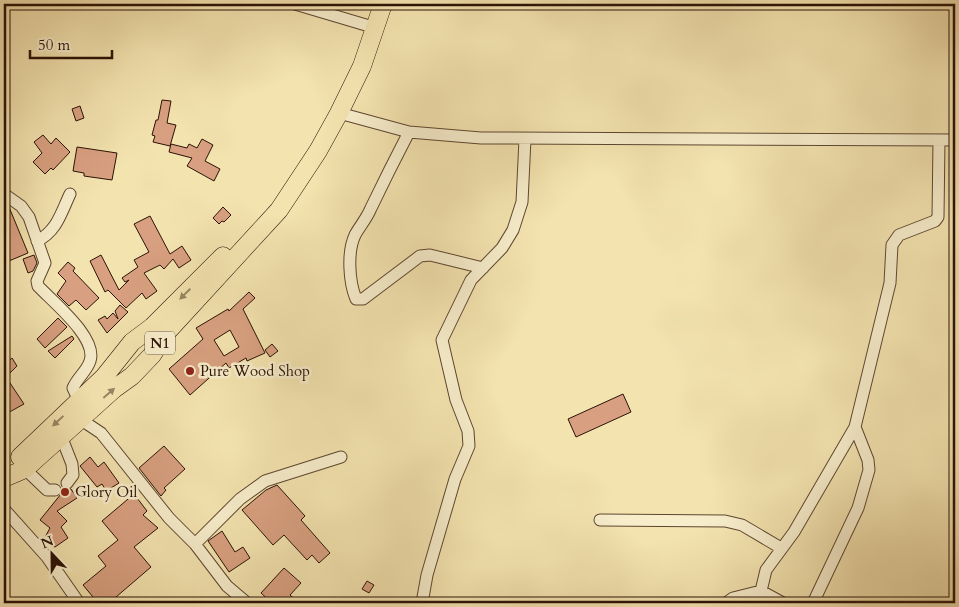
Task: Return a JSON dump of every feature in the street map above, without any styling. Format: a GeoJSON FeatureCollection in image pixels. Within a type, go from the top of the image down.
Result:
{"type":"FeatureCollection","features":[{"type":"Feature","properties":{"kind":"highway","name":"N1"},"geometry":{"type":"LineString","coordinates":[[4,477],[25,468],[114,389],[132,376],[152,355],[167,332],[279,210],[318,151],[339,113],[362,66],[383,4]]}},
{"type":"Feature","properties":{"kind":"highway","name":"N1"},"geometry":{"type":"LineString","coordinates":[[4,477],[16,461],[104,377],[132,342],[152,327],[294,185]]}},
{"type":"Feature","properties":{"kind":"street"},"geometry":{"type":"LineString","coordinates":[[295,4],[376,28]]}},
{"type":"Feature","properties":{"kind":"street"},"geometry":{"type":"LineString","coordinates":[[339,113],[409,132],[444,136],[525,139],[955,140]]}},
{"type":"Feature","properties":{"kind":"street"},"geometry":{"type":"LineString","coordinates":[[409,132],[379,189],[370,212],[354,236],[351,255],[351,276],[356,300],[363,299],[420,256],[430,255],[483,268]]}},
{"type":"Feature","properties":{"kind":"street"},"geometry":{"type":"LineString","coordinates":[[422,603],[427,575],[455,479],[469,446],[468,431],[456,400],[442,340],[471,280],[502,248],[513,230],[522,202],[525,139]]}},
{"type":"Feature","properties":{"kind":"street"},"geometry":{"type":"LineString","coordinates":[[761,591],[766,570],[794,532],[855,427],[890,283],[892,245],[899,236],[935,221],[938,217],[939,140]]}},
{"type":"Feature","properties":{"kind":"street"},"geometry":{"type":"LineString","coordinates":[[4,194],[25,210],[37,241],[45,265],[37,281],[38,286],[84,334],[90,347],[90,364],[73,388],[79,401]]}},
{"type":"Feature","properties":{"kind":"street"},"geometry":{"type":"LineString","coordinates":[[37,241],[47,236],[56,226],[70,194]]}},
{"type":"Feature","properties":{"kind":"street"},"geometry":{"type":"LineString","coordinates":[[80,419],[101,433],[169,518],[195,544],[227,586],[247,603]]}},
{"type":"Feature","properties":{"kind":"street"},"geometry":{"type":"LineString","coordinates":[[813,603],[858,508],[869,470],[868,460],[855,427]]}},
{"type":"Feature","properties":{"kind":"street"},"geometry":{"type":"LineString","coordinates":[[61,436],[72,464],[73,475],[66,483]]}},
{"type":"Feature","properties":{"kind":"street"},"geometry":{"type":"LineString","coordinates":[[195,544],[240,499],[265,482],[341,457]]}},
{"type":"Feature","properties":{"kind":"street"},"geometry":{"type":"LineString","coordinates":[[25,468],[47,490],[55,490]]}},
{"type":"Feature","properties":{"kind":"street"},"geometry":{"type":"LineString","coordinates":[[4,509],[47,557],[79,603]]}},
{"type":"Feature","properties":{"kind":"street"},"geometry":{"type":"LineString","coordinates":[[600,520],[726,521],[742,526],[781,548]]}},
{"type":"Feature","properties":{"kind":"street"},"geometry":{"type":"LineString","coordinates":[[726,603],[733,598],[761,591],[783,603]]}},
{"type":"Feature","properties":{"kind":"building"},"geometry":{"type":"Polygon","coordinates":[[[162,100],[171,101],[167,123],[176,125],[170,146],[153,142],[155,136],[152,135],[156,120],[158,120],[162,100]]]}},
{"type":"Feature","properties":{"kind":"building"},"geometry":{"type":"Polygon","coordinates":[[[80,106],[84,118],[76,121],[72,109],[80,106]]]}},
{"type":"Feature","properties":{"kind":"building"},"geometry":{"type":"Polygon","coordinates":[[[43,135],[51,144],[56,138],[70,152],[53,170],[51,168],[45,174],[33,162],[42,153],[34,142],[43,135]]]}},
{"type":"Feature","properties":{"kind":"building"},"geometry":{"type":"Polygon","coordinates":[[[202,139],[213,145],[205,161],[220,169],[214,181],[187,166],[192,158],[169,152],[171,144],[187,148],[189,144],[197,148],[202,139]]]}},
{"type":"Feature","properties":{"kind":"building"},"geometry":{"type":"Polygon","coordinates":[[[77,147],[117,153],[112,180],[84,176],[84,173],[73,171],[77,147]]]}},
{"type":"Feature","properties":{"kind":"building"},"geometry":{"type":"Polygon","coordinates":[[[9,207],[28,253],[4,263],[4,209],[9,207]]]}},
{"type":"Feature","properties":{"kind":"building"},"geometry":{"type":"Polygon","coordinates":[[[223,207],[231,215],[219,224],[213,218],[223,207]]]}},
{"type":"Feature","properties":{"kind":"building"},"geometry":{"type":"Polygon","coordinates":[[[150,216],[170,254],[182,246],[191,260],[179,268],[173,259],[164,269],[160,265],[144,273],[157,291],[146,299],[142,293],[126,308],[108,290],[105,292],[90,261],[101,255],[119,290],[129,280],[125,282],[122,278],[138,267],[134,260],[149,252],[134,224],[150,216]]]}},
{"type":"Feature","properties":{"kind":"building"},"geometry":{"type":"Polygon","coordinates":[[[34,255],[37,263],[33,271],[28,273],[23,259],[34,255]]]}},
{"type":"Feature","properties":{"kind":"building"},"geometry":{"type":"Polygon","coordinates":[[[68,262],[75,268],[73,271],[99,298],[86,310],[76,300],[69,306],[57,294],[66,281],[58,273],[68,262]]]}},
{"type":"Feature","properties":{"kind":"building"},"geometry":{"type":"Polygon","coordinates":[[[249,292],[255,298],[243,309],[265,353],[247,361],[246,358],[229,368],[226,363],[190,395],[169,369],[203,339],[196,328],[228,309],[229,311],[249,292]],[[230,330],[214,340],[224,356],[239,347],[230,330]]]}},
{"type":"Feature","properties":{"kind":"building"},"geometry":{"type":"Polygon","coordinates":[[[120,305],[128,312],[107,333],[98,320],[105,316],[107,319],[113,313],[118,319],[115,311],[120,305]]]}},
{"type":"Feature","properties":{"kind":"building"},"geometry":{"type":"Polygon","coordinates":[[[58,318],[67,327],[45,348],[37,339],[58,318]]]}},
{"type":"Feature","properties":{"kind":"building"},"geometry":{"type":"Polygon","coordinates":[[[72,336],[74,339],[55,358],[48,351],[72,336]]]}},
{"type":"Feature","properties":{"kind":"building"},"geometry":{"type":"Polygon","coordinates":[[[272,344],[278,351],[270,357],[265,350],[272,344]]]}},
{"type":"Feature","properties":{"kind":"building"},"geometry":{"type":"Polygon","coordinates":[[[12,358],[17,366],[6,377],[24,404],[4,415],[4,365],[12,358]]]}},
{"type":"Feature","properties":{"kind":"building"},"geometry":{"type":"Polygon","coordinates":[[[623,394],[631,412],[576,437],[568,419],[623,394]]]}},
{"type":"Feature","properties":{"kind":"building"},"geometry":{"type":"Polygon","coordinates":[[[164,446],[185,469],[164,488],[166,490],[161,496],[139,468],[164,446]]]}},
{"type":"Feature","properties":{"kind":"building"},"geometry":{"type":"Polygon","coordinates":[[[90,457],[98,467],[104,462],[119,483],[106,491],[102,484],[97,487],[80,466],[90,457]]]}},
{"type":"Feature","properties":{"kind":"building"},"geometry":{"type":"Polygon","coordinates":[[[277,485],[305,516],[301,520],[330,553],[319,563],[312,555],[307,560],[284,535],[273,545],[242,510],[266,490],[277,485]]]}},
{"type":"Feature","properties":{"kind":"building"},"geometry":{"type":"Polygon","coordinates":[[[62,489],[71,489],[77,498],[57,511],[67,521],[61,527],[68,538],[55,547],[43,541],[50,528],[40,520],[61,494],[62,489]]]}},
{"type":"Feature","properties":{"kind":"building"},"geometry":{"type":"Polygon","coordinates":[[[134,494],[147,511],[143,515],[158,528],[134,547],[151,567],[109,603],[98,603],[83,585],[106,566],[98,556],[118,540],[102,521],[134,494]]]}},
{"type":"Feature","properties":{"kind":"building"},"geometry":{"type":"Polygon","coordinates":[[[222,531],[235,552],[243,547],[250,558],[229,572],[208,541],[222,531]]]}},
{"type":"Feature","properties":{"kind":"building"},"geometry":{"type":"Polygon","coordinates":[[[284,568],[301,583],[290,595],[299,603],[272,603],[261,593],[284,568]]]}},
{"type":"Feature","properties":{"kind":"building"},"geometry":{"type":"Polygon","coordinates":[[[367,581],[374,585],[369,593],[362,589],[367,581]]]}},
{"type":"Feature","properties":{"kind":"place","name":"Pure Wood Shop"},"geometry":{"type":"Point","coordinates":[190,371]}},
{"type":"Feature","properties":{"kind":"place","name":"Glory Oil"},"geometry":{"type":"Point","coordinates":[65,492]}}]}
